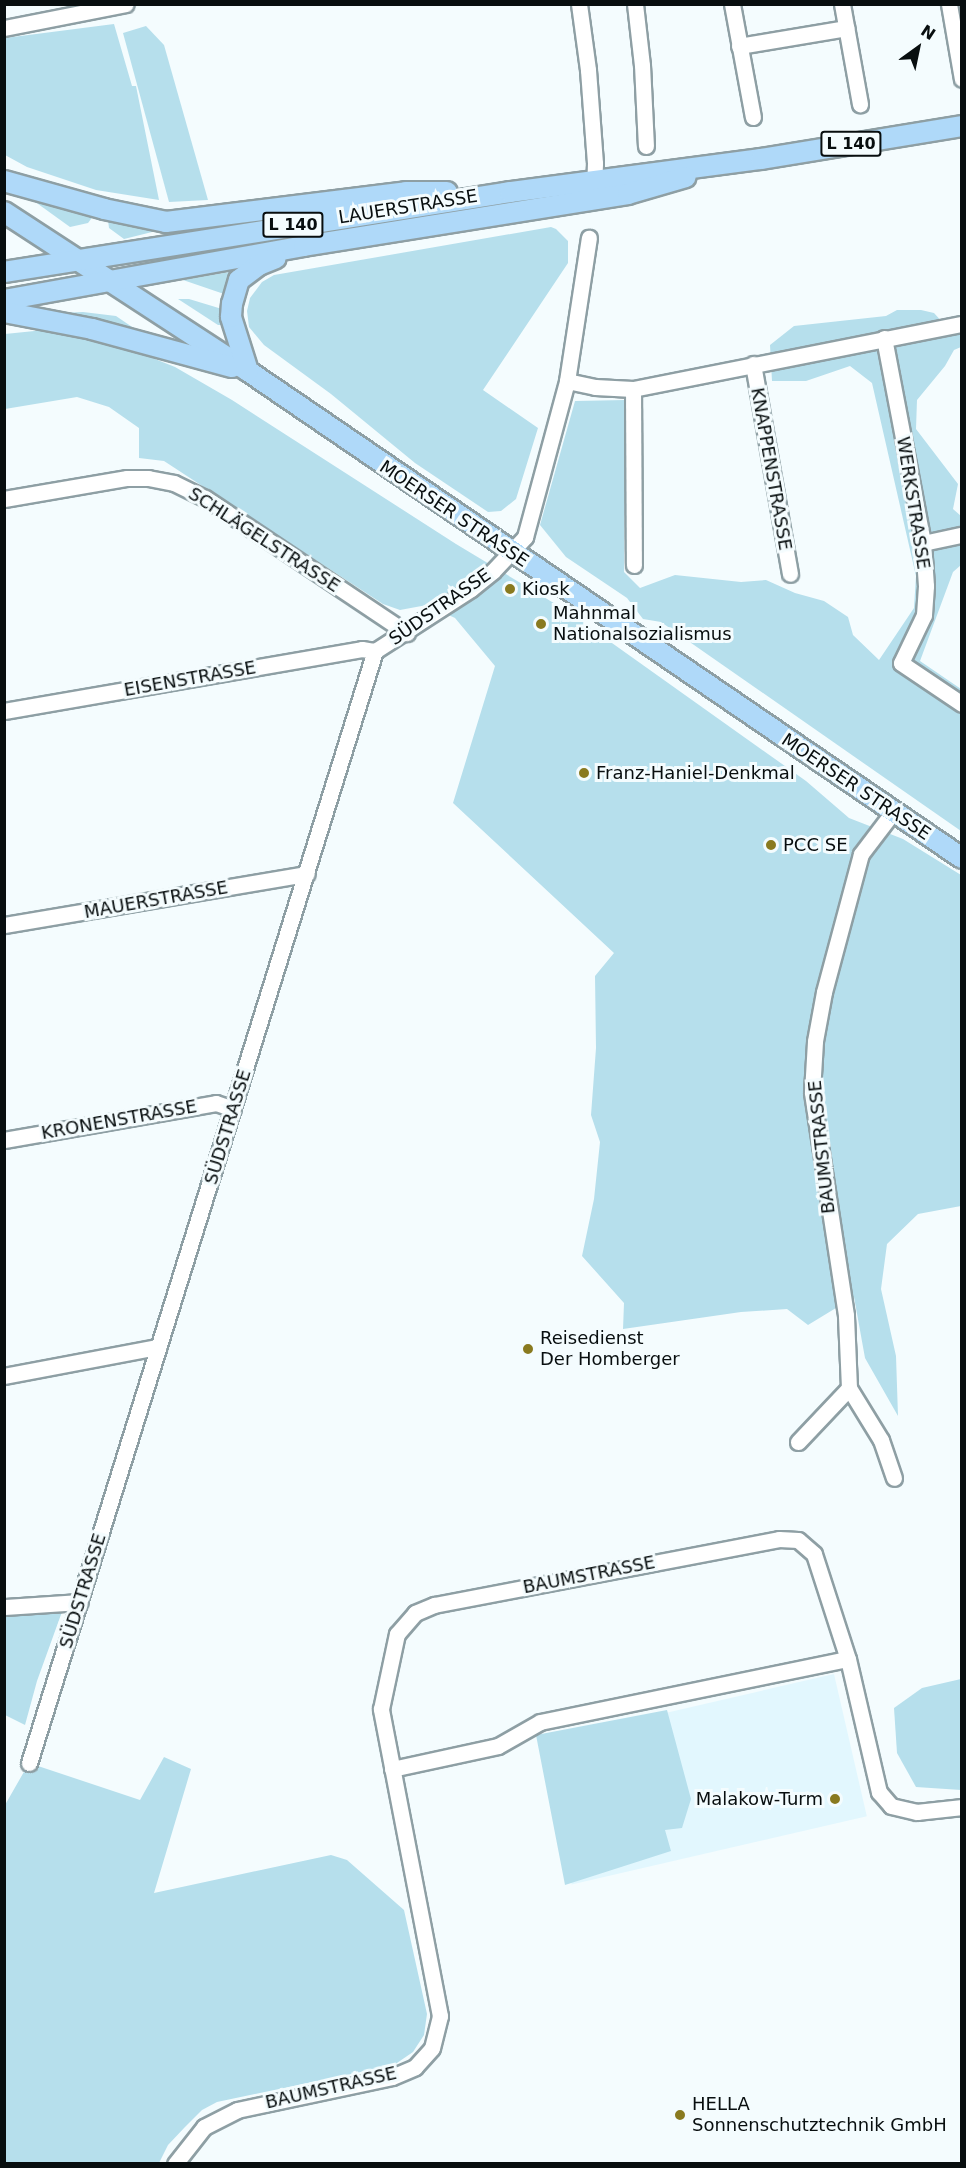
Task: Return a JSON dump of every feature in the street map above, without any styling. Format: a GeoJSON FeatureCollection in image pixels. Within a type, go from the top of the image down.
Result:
{"type":"FeatureCollection","features":[{"type":"Feature","properties":{"kind":"main road","name":"LAUERSTRASSE"},"geometry":{"type":"LineString","coordinates":[[76,260],[510,192],[741,161],[962,126]]}},
{"type":"Feature","properties":{"kind":"main road","name":"LAUERSTRASSE"},"geometry":{"type":"LineString","coordinates":[[110,282],[304,246],[628,194],[741,161]]}},
{"type":"Feature","properties":{"kind":"main road"},"geometry":{"type":"LineString","coordinates":[[4,181],[104,209],[166,222],[406,192],[510,192]]}},
{"type":"Feature","properties":{"kind":"main road","name":"MOERSER STRASSE"},"geometry":{"type":"LineString","coordinates":[[4,212],[248,371],[962,858]]}},
{"type":"Feature","properties":{"kind":"main road"},"geometry":{"type":"LineString","coordinates":[[248,371],[231,317],[239,280],[260,265],[304,246]]}},
{"type":"Feature","properties":{"kind":"main road","name":"L 140"},"geometry":{"type":"LineString","coordinates":[[4,272],[76,260]]}},
{"type":"Feature","properties":{"kind":"main road","name":"L 140"},"geometry":{"type":"LineString","coordinates":[[4,300],[110,282]]}},
{"type":"Feature","properties":{"kind":"main road"},"geometry":{"type":"LineString","coordinates":[[4,312],[92,329],[248,371]]}},
{"type":"Feature","properties":{"kind":"street"},"geometry":{"type":"LineString","coordinates":[[4,28],[126,4]]}},
{"type":"Feature","properties":{"kind":"street"},"geometry":{"type":"LineString","coordinates":[[579,4],[588,70],[596,179],[593,200]]}},
{"type":"Feature","properties":{"kind":"street"},"geometry":{"type":"LineString","coordinates":[[634,4],[642,65],[646,146]]}},
{"type":"Feature","properties":{"kind":"street"},"geometry":{"type":"LineString","coordinates":[[732,4],[753,117]]}},
{"type":"Feature","properties":{"kind":"street"},"geometry":{"type":"LineString","coordinates":[[842,4],[860,104]]}},
{"type":"Feature","properties":{"kind":"street"},"geometry":{"type":"LineString","coordinates":[[949,4],[962,79]]}},
{"type":"Feature","properties":{"kind":"street"},"geometry":{"type":"LineString","coordinates":[[739,46],[846,27]]}},
{"type":"Feature","properties":{"kind":"street","name":"SÜDSTRASSE"},"geometry":{"type":"LineString","coordinates":[[29,1762],[375,651],[471,589],[512,553],[525,537],[567,381],[589,238]]}},
{"type":"Feature","properties":{"kind":"street","name":"KNAPPENSTRASSE"},"geometry":{"type":"LineString","coordinates":[[567,381],[595,387],[633,389],[962,324]]}},
{"type":"Feature","properties":{"kind":"street","name":"WERKSTRASSE"},"geometry":{"type":"LineString","coordinates":[[884,338],[923,543],[926,586],[924,615],[901,663],[962,704]]}},
{"type":"Feature","properties":{"kind":"street","name":"KNAPPENSTRASSE"},"geometry":{"type":"LineString","coordinates":[[753,364],[790,574]]}},
{"type":"Feature","properties":{"kind":"street"},"geometry":{"type":"LineString","coordinates":[[633,389],[634,565]]}},
{"type":"Feature","properties":{"kind":"street","name":"SCHLÄGELSTRASSE"},"geometry":{"type":"LineString","coordinates":[[4,499],[127,478],[148,478],[174,483],[205,498],[406,633]]}},
{"type":"Feature","properties":{"kind":"street"},"geometry":{"type":"LineString","coordinates":[[923,543],[962,535]]}},
{"type":"Feature","properties":{"kind":"street","name":"EISENSTRASSE"},"geometry":{"type":"LineString","coordinates":[[4,711],[362,649],[375,651]]}},
{"type":"Feature","properties":{"kind":"street","name":"BAUMSTRASSE"},"geometry":{"type":"LineString","coordinates":[[893,812],[861,854],[852,882],[824,992],[815,1041],[812,1092],[846,1315],[849,1388],[881,1440],[894,1478]]}},
{"type":"Feature","properties":{"kind":"street","name":"MAUERSTRASSE"},"geometry":{"type":"LineString","coordinates":[[4,926],[307,874]]}},
{"type":"Feature","properties":{"kind":"street","name":"KRONENSTRASSE"},"geometry":{"type":"LineString","coordinates":[[4,1140],[216,1103],[233,1109]]}},
{"type":"Feature","properties":{"kind":"street"},"geometry":{"type":"LineString","coordinates":[[4,1376],[158,1347]]}},
{"type":"Feature","properties":{"kind":"street"},"geometry":{"type":"LineString","coordinates":[[798,1442],[849,1388]]}},
{"type":"Feature","properties":{"kind":"street","name":"BAUMSTRASSE"},"geometry":{"type":"LineString","coordinates":[[175,2163],[204,2127],[237,2110],[392,2077],[415,2067],[432,2048],[440,2016],[381,1708],[397,1634],[415,1613],[434,1605],[779,1539],[798,1540],[814,1554],[848,1659],[879,1792],[891,1806],[917,1812],[962,1807]]}},
{"type":"Feature","properties":{"kind":"street"},"geometry":{"type":"LineString","coordinates":[[4,1607],[80,1602]]}},
{"type":"Feature","properties":{"kind":"street"},"geometry":{"type":"LineString","coordinates":[[392,1769],[498,1746],[540,1722],[848,1659]]}},
{"type":"Feature","properties":{"kind":"shaded area"},"geometry":{"type":"Polygon","coordinates":[[[114,24],[132,86],[136,86],[159,200],[96,190],[27,167],[5,155],[5,38],[114,24]]]}},
{"type":"Feature","properties":{"kind":"shaded area"},"geometry":{"type":"Polygon","coordinates":[[[146,26],[164,45],[208,200],[169,202],[123,33],[146,26]]]}},
{"type":"Feature","properties":{"kind":"shaded area"},"geometry":{"type":"Polygon","coordinates":[[[27,196],[92,217],[88,223],[70,227],[27,196]]]}},
{"type":"Feature","properties":{"kind":"shaded area"},"geometry":{"type":"Polygon","coordinates":[[[108,220],[160,230],[124,239],[109,228],[108,220]]]}},
{"type":"Feature","properties":{"kind":"shaded area"},"geometry":{"type":"Polygon","coordinates":[[[551,227],[568,241],[568,263],[483,390],[538,428],[516,499],[501,511],[488,512],[415,463],[331,394],[264,345],[249,327],[247,311],[250,298],[262,282],[274,275],[551,227]]]}},
{"type":"Feature","properties":{"kind":"shaded area"},"geometry":{"type":"Polygon","coordinates":[[[229,272],[232,274],[224,294],[183,280],[229,272]]]}},
{"type":"Feature","properties":{"kind":"shaded area"},"geometry":{"type":"Polygon","coordinates":[[[178,299],[189,299],[222,309],[222,325],[218,325],[178,299]]]}},
{"type":"Feature","properties":{"kind":"shaded area"},"geometry":{"type":"Polygon","coordinates":[[[897,310],[921,310],[934,313],[944,324],[961,320],[961,347],[954,350],[945,366],[917,400],[916,429],[958,484],[953,509],[961,516],[961,565],[953,572],[920,661],[961,689],[961,831],[661,622],[643,619],[627,598],[566,557],[540,525],[575,401],[625,400],[624,572],[640,588],[675,575],[741,582],[766,580],[795,593],[824,601],[848,617],[853,635],[879,660],[914,608],[916,576],[872,383],[850,366],[806,381],[772,381],[770,345],[794,326],[886,316],[897,310]]]}},
{"type":"Feature","properties":{"kind":"shaded area"},"geometry":{"type":"Polygon","coordinates":[[[83,312],[116,316],[138,331],[59,313],[83,312]]]}},
{"type":"Feature","properties":{"kind":"shaded area"},"geometry":{"type":"Polygon","coordinates":[[[54,329],[110,341],[175,367],[232,400],[456,544],[567,611],[806,781],[849,818],[903,839],[961,875],[961,1206],[918,1214],[887,1244],[881,1289],[896,1356],[898,1416],[865,1358],[854,1297],[808,1325],[787,1309],[741,1312],[623,1329],[624,1303],[582,1256],[594,1199],[600,1142],[591,1115],[596,1048],[595,976],[614,953],[453,803],[495,666],[455,618],[427,605],[400,610],[383,604],[164,461],[139,458],[139,428],[109,407],[77,397],[5,409],[5,334],[54,329]]]}},
{"type":"Feature","properties":{"kind":"shaded area"},"geometry":{"type":"Polygon","coordinates":[[[63,1609],[37,1681],[25,1725],[5,1715],[4,1616],[63,1609]]]}},
{"type":"Feature","properties":{"kind":"shaded area"},"geometry":{"type":"Polygon","coordinates":[[[834,1674],[867,1816],[572,1884],[539,1742],[834,1674]]]}},
{"type":"Feature","properties":{"kind":"shaded area"},"geometry":{"type":"Polygon","coordinates":[[[961,1679],[961,1790],[916,1787],[897,1753],[894,1708],[922,1688],[961,1679]]]}},
{"type":"Feature","properties":{"kind":"shaded area"},"geometry":{"type":"Polygon","coordinates":[[[667,1710],[691,1799],[682,1828],[665,1830],[671,1851],[565,1885],[536,1735],[667,1710]]]}},
{"type":"Feature","properties":{"kind":"shaded area"},"geometry":{"type":"Polygon","coordinates":[[[164,1757],[191,1769],[154,1893],[331,1855],[347,1860],[404,1910],[427,2014],[424,2035],[413,2052],[394,2065],[217,2102],[202,2110],[185,2127],[168,2145],[159,2163],[5,2164],[5,1805],[29,1763],[140,1800],[164,1757]]]}},
{"type":"Feature","properties":{"kind":"place","name":"Kiosk"},"geometry":{"type":"Point","coordinates":[510,589]}},
{"type":"Feature","properties":{"kind":"place","name":"Mahnmal Nationalsozialismus"},"geometry":{"type":"Point","coordinates":[541,624]}},
{"type":"Feature","properties":{"kind":"place","name":"Franz-Haniel-Denkmal"},"geometry":{"type":"Point","coordinates":[584,773]}},
{"type":"Feature","properties":{"kind":"place","name":"PCC SE"},"geometry":{"type":"Point","coordinates":[771,845]}},
{"type":"Feature","properties":{"kind":"place","name":"Reisedienst Der Homberger"},"geometry":{"type":"Point","coordinates":[528,1349]}},
{"type":"Feature","properties":{"kind":"place","name":"Malakow-Turm"},"geometry":{"type":"Point","coordinates":[835,1799]}},
{"type":"Feature","properties":{"kind":"place","name":"HELLA Sonnenschutztechnik GmbH"},"geometry":{"type":"Point","coordinates":[680,2115]}}]}
